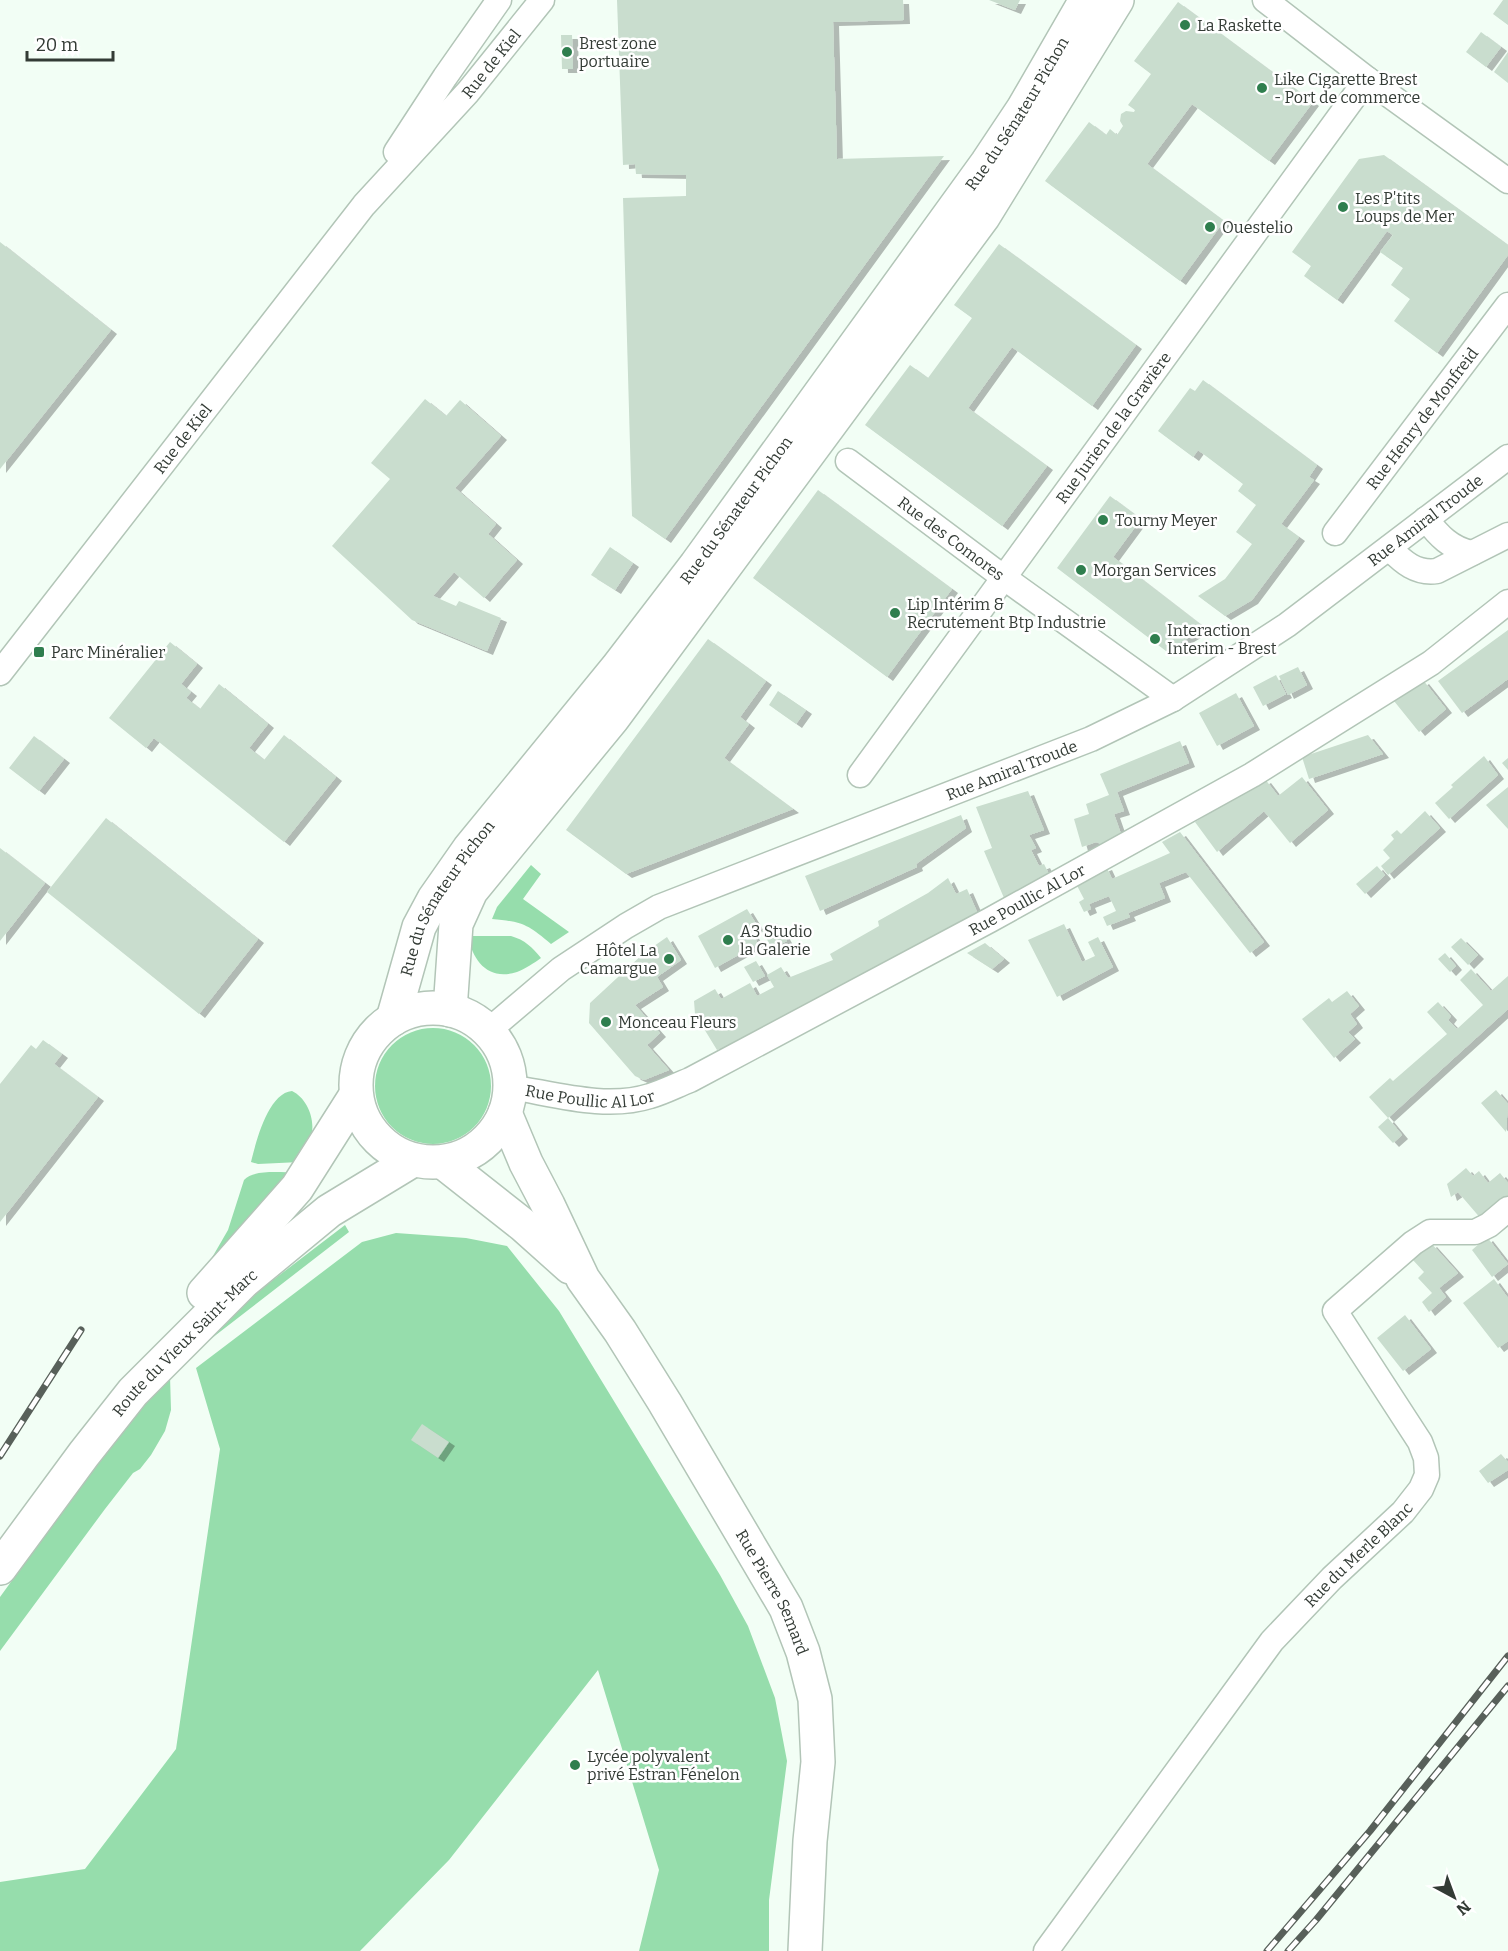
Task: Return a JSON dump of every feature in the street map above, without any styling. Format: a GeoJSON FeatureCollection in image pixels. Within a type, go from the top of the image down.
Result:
{"type":"FeatureCollection","features":[{"type":"Feature","properties":{"kind":"main road","name":"Rue du Sénateur Pichon"},"geometry":{"type":"LineString","coordinates":[[393,1019],[419,927],[434,899],[469,849],[617,669],[696,565],[987,163],[1023,109],[1086,0]]}},
{"type":"Feature","properties":{"kind":"main road","name":"Rue du Sénateur Pichon"},"geometry":{"type":"LineString","coordinates":[[450,1010],[456,924],[471,891],[613,718],[983,217],[1117,0]]}},
{"type":"Feature","properties":{"kind":"main road"},"geometry":{"type":"LineString","coordinates":[[421,1009],[450,1010],[470,1018],[488,1030],[505,1056],[509,1071],[507,1100],[493,1132],[477,1148],[464,1156],[428,1161],[388,1148],[369,1129],[360,1113],[356,1095],[356,1073],[369,1042],[379,1029],[393,1019],[421,1009]]}},
{"type":"Feature","properties":{"kind":"main road","name":"Route du Vieux Saint-Marc"},"geometry":{"type":"LineString","coordinates":[[0,1542],[77,1437],[122,1382],[297,1188],[356,1095]]}},
{"type":"Feature","properties":{"kind":"main road","name":"Rue Pierre Semard"},"geometry":{"type":"LineString","coordinates":[[507,1100],[526,1163],[583,1278],[660,1394],[786,1608],[802,1652],[815,1699],[818,1762],[810,1841],[805,1951]]}},
{"type":"Feature","properties":{"kind":"main road","name":"Rue Pierre Semard"},"geometry":{"type":"LineString","coordinates":[[428,1161],[538,1238],[583,1278]]}},
{"type":"Feature","properties":{"kind":"main road","name":"Route du Vieux Saint-Marc"},"geometry":{"type":"LineString","coordinates":[[0,1568],[133,1392],[235,1291],[329,1211],[428,1161]]}},
{"type":"Feature","properties":{"kind":"street","name":"Rue de Kiel"},"geometry":{"type":"LineString","coordinates":[[364,205],[434,94],[499,0]]}},
{"type":"Feature","properties":{"kind":"street","name":"Rue de Kiel"},"geometry":{"type":"LineString","coordinates":[[0,673],[364,205],[468,92],[542,0]]}},
{"type":"Feature","properties":{"kind":"street"},"geometry":{"type":"LineString","coordinates":[[1265,0],[1367,79],[1508,181]]}},
{"type":"Feature","properties":{"kind":"street","name":"Rue Jurien de la Gravière"},"geometry":{"type":"LineString","coordinates":[[860,775],[1367,79]]}},
{"type":"Feature","properties":{"kind":"street","name":"Rue Henry de Monfreid"},"geometry":{"type":"LineString","coordinates":[[1335,533],[1508,305]]}},
{"type":"Feature","properties":{"kind":"street","name":"Rue Amiral Troude"},"geometry":{"type":"LineString","coordinates":[[488,1030],[561,969],[659,907],[1091,739],[1173,699],[1287,625],[1508,457]]}},
{"type":"Feature","properties":{"kind":"street","name":"Rue des Comores"},"geometry":{"type":"LineString","coordinates":[[848,461],[1003,577],[1173,699]]}},
{"type":"Feature","properties":{"kind":"street"},"geometry":{"type":"LineString","coordinates":[[1426,519],[1448,543],[1461,551],[1472,553]]}},
{"type":"Feature","properties":{"kind":"street"},"geometry":{"type":"LineString","coordinates":[[1389,548],[1402,561],[1425,573],[1437,571],[1508,535]]}},
{"type":"Feature","properties":{"kind":"street","name":"Rue Poullic Al Lor"},"geometry":{"type":"LineString","coordinates":[[507,1100],[622,1101],[650,1096],[690,1080],[990,920],[1252,775],[1431,663],[1508,602]]}},
{"type":"Feature","properties":{"kind":"street","name":"Rue du Merle Blanc"},"geometry":{"type":"LineString","coordinates":[[1046,1951],[1272,1641],[1332,1578],[1402,1512],[1421,1489],[1427,1475],[1426,1458],[1420,1442],[1335,1311],[1413,1243],[1430,1232],[1475,1232],[1489,1225],[1508,1209]]}},
{"type":"Feature","properties":{"kind":"green space"},"geometry":{"type":"Polygon","coordinates":[[[531,865],[541,874],[523,899],[569,932],[551,944],[524,925],[492,919],[497,907],[531,865]]]}},
{"type":"Feature","properties":{"kind":"green space"},"geometry":{"type":"Polygon","coordinates":[[[468,936],[511,936],[528,944],[541,958],[517,972],[498,974],[478,961],[468,936]]]}},
{"type":"Feature","properties":{"kind":"green space"},"geometry":{"type":"Polygon","coordinates":[[[433,1028],[455,1033],[474,1045],[486,1064],[491,1086],[486,1108],[474,1127],[455,1139],[433,1144],[411,1139],[392,1127],[380,1108],[375,1086],[380,1064],[392,1045],[411,1033],[433,1028]]]}},
{"type":"Feature","properties":{"kind":"green space"},"geometry":{"type":"Polygon","coordinates":[[[292,1091],[306,1104],[312,1123],[310,1139],[300,1162],[258,1164],[251,1162],[260,1131],[270,1109],[276,1100],[292,1091]]]}},
{"type":"Feature","properties":{"kind":"green space"},"geometry":{"type":"Polygon","coordinates":[[[293,1172],[206,1268],[228,1230],[244,1180],[260,1173],[293,1172]]]}},
{"type":"Feature","properties":{"kind":"green space"},"geometry":{"type":"Polygon","coordinates":[[[345,1225],[349,1232],[190,1355],[243,1303],[345,1225]]]}},
{"type":"Feature","properties":{"kind":"green space"},"geometry":{"type":"Polygon","coordinates":[[[396,1233],[466,1238],[507,1246],[559,1311],[720,1575],[748,1626],[775,1698],[787,1761],[769,1900],[769,1951],[639,1951],[659,1870],[598,1670],[449,1860],[360,1951],[0,1951],[0,1882],[85,1869],[176,1749],[220,1449],[196,1368],[362,1242],[396,1233]]]}},
{"type":"Feature","properties":{"kind":"green space"},"geometry":{"type":"Polygon","coordinates":[[[170,1376],[171,1410],[165,1431],[151,1455],[140,1469],[133,1473],[105,1509],[0,1651],[0,1597],[130,1418],[170,1376]]]}},
{"type":"Feature","properties":{"kind":"building"},"geometry":{"type":"Polygon","coordinates":[[[617,0],[903,0],[904,20],[833,22],[837,159],[944,156],[665,539],[632,516],[623,198],[686,196],[686,175],[636,174],[635,164],[623,165],[617,0]]]}},
{"type":"Feature","properties":{"kind":"building"},"geometry":{"type":"Polygon","coordinates":[[[989,0],[1020,0],[1015,10],[989,0]]]}},
{"type":"Feature","properties":{"kind":"building"},"geometry":{"type":"Polygon","coordinates":[[[1503,0],[1508,0],[1508,25],[1493,14],[1503,0]]]}},
{"type":"Feature","properties":{"kind":"building"},"geometry":{"type":"Polygon","coordinates":[[[1178,2],[1313,102],[1269,161],[1192,104],[1147,164],[1224,221],[1180,281],[1045,181],[1089,122],[1106,135],[1110,129],[1117,135],[1123,126],[1120,121],[1121,114],[1126,111],[1134,112],[1135,110],[1128,105],[1151,74],[1134,61],[1178,2]]]}},
{"type":"Feature","properties":{"kind":"building"},"geometry":{"type":"Polygon","coordinates":[[[1481,32],[1501,47],[1486,67],[1466,52],[1481,32]]]}},
{"type":"Feature","properties":{"kind":"building","name":"Brest zone portuaire"},"geometry":{"type":"Polygon","coordinates":[[[561,35],[572,35],[573,69],[562,69],[561,35]]]}},
{"type":"Feature","properties":{"kind":"building"},"geometry":{"type":"Polygon","coordinates":[[[1508,52],[1508,83],[1494,72],[1508,52]]]}},
{"type":"Feature","properties":{"kind":"building"},"geometry":{"type":"Polygon","coordinates":[[[1384,155],[1508,245],[1508,255],[1437,353],[1394,321],[1410,299],[1391,285],[1403,268],[1380,252],[1393,235],[1387,231],[1337,300],[1304,276],[1311,266],[1292,252],[1359,159],[1384,155]]]}},
{"type":"Feature","properties":{"kind":"building"},"geometry":{"type":"Polygon","coordinates":[[[0,242],[111,330],[0,469],[0,242]]]}},
{"type":"Feature","properties":{"kind":"building"},"geometry":{"type":"Polygon","coordinates":[[[999,244],[1136,345],[1092,406],[1012,347],[968,408],[1047,466],[1002,526],[865,425],[910,365],[928,378],[972,318],[954,305],[999,244]]]}},
{"type":"Feature","properties":{"kind":"building"},"geometry":{"type":"Polygon","coordinates":[[[1203,380],[1317,465],[1309,477],[1314,480],[1281,524],[1299,537],[1252,600],[1225,616],[1198,596],[1225,579],[1252,544],[1236,532],[1256,505],[1238,491],[1243,484],[1198,450],[1193,457],[1158,431],[1190,388],[1195,391],[1203,380]]]}},
{"type":"Feature","properties":{"kind":"building"},"geometry":{"type":"Polygon","coordinates":[[[425,399],[446,416],[460,400],[501,436],[455,488],[496,524],[488,534],[517,560],[484,598],[454,572],[433,596],[456,606],[459,601],[501,618],[487,651],[412,620],[332,546],[390,479],[371,463],[425,399]]]}},
{"type":"Feature","properties":{"kind":"building"},"geometry":{"type":"Polygon","coordinates":[[[818,490],[952,589],[887,677],[753,578],[818,490]]]}},
{"type":"Feature","properties":{"kind":"building"},"geometry":{"type":"Polygon","coordinates":[[[1110,496],[1141,519],[1113,557],[1205,628],[1166,651],[1057,568],[1110,496]]]}},
{"type":"Feature","properties":{"kind":"building"},"geometry":{"type":"Polygon","coordinates":[[[610,547],[633,563],[615,590],[591,575],[610,547]]]}},
{"type":"Feature","properties":{"kind":"building"},"geometry":{"type":"Polygon","coordinates":[[[1508,630],[1508,679],[1462,713],[1438,681],[1508,630]]]}},
{"type":"Feature","properties":{"kind":"building"},"geometry":{"type":"Polygon","coordinates":[[[708,639],[766,681],[740,717],[749,724],[724,758],[793,809],[626,874],[566,830],[708,639]]]}},
{"type":"Feature","properties":{"kind":"building"},"geometry":{"type":"Polygon","coordinates":[[[170,642],[197,664],[181,684],[191,692],[186,698],[200,709],[219,684],[268,724],[249,748],[264,760],[284,735],[336,777],[284,842],[154,738],[146,748],[109,718],[170,642]]]}},
{"type":"Feature","properties":{"kind":"building"},"geometry":{"type":"Polygon","coordinates":[[[1298,667],[1307,685],[1288,695],[1279,676],[1298,667]]]}},
{"type":"Feature","properties":{"kind":"building"},"geometry":{"type":"Polygon","coordinates":[[[1276,675],[1286,694],[1263,706],[1253,687],[1276,675]]]}},
{"type":"Feature","properties":{"kind":"building"},"geometry":{"type":"Polygon","coordinates":[[[1423,680],[1446,709],[1419,732],[1394,701],[1423,680]]]}},
{"type":"Feature","properties":{"kind":"building"},"geometry":{"type":"Polygon","coordinates":[[[778,691],[806,710],[796,724],[769,705],[778,691]]]}},
{"type":"Feature","properties":{"kind":"building"},"geometry":{"type":"Polygon","coordinates":[[[1236,693],[1254,726],[1217,746],[1199,713],[1236,693]]]}},
{"type":"Feature","properties":{"kind":"building"},"geometry":{"type":"Polygon","coordinates":[[[1368,735],[1383,754],[1309,779],[1302,757],[1368,735]]]}},
{"type":"Feature","properties":{"kind":"building"},"geometry":{"type":"Polygon","coordinates":[[[34,736],[64,759],[39,791],[9,768],[34,736]]]}},
{"type":"Feature","properties":{"kind":"building"},"geometry":{"type":"Polygon","coordinates":[[[1180,741],[1189,763],[1117,792],[1124,811],[1114,814],[1122,837],[1107,846],[1096,842],[1082,847],[1074,819],[1089,814],[1086,804],[1109,795],[1100,774],[1180,741]]]}},
{"type":"Feature","properties":{"kind":"building"},"geometry":{"type":"Polygon","coordinates":[[[1484,756],[1498,775],[1449,819],[1435,803],[1453,787],[1451,785],[1484,756]]]}},
{"type":"Feature","properties":{"kind":"building"},"geometry":{"type":"Polygon","coordinates":[[[1508,758],[1508,770],[1502,763],[1508,758]]]}},
{"type":"Feature","properties":{"kind":"building"},"geometry":{"type":"Polygon","coordinates":[[[1302,777],[1328,810],[1290,843],[1264,811],[1217,852],[1195,822],[1265,779],[1278,796],[1302,777]]]}},
{"type":"Feature","properties":{"kind":"building"},"geometry":{"type":"Polygon","coordinates":[[[1508,787],[1508,829],[1486,805],[1508,787]]]}},
{"type":"Feature","properties":{"kind":"building"},"geometry":{"type":"Polygon","coordinates":[[[1028,791],[1044,830],[1029,835],[1036,848],[1031,850],[1039,866],[1044,864],[1050,876],[1004,898],[984,851],[992,848],[976,807],[1028,791]]]}},
{"type":"Feature","properties":{"kind":"building"},"geometry":{"type":"Polygon","coordinates":[[[1425,811],[1440,828],[1388,875],[1381,866],[1390,858],[1383,850],[1394,839],[1391,835],[1397,830],[1401,834],[1425,811]]]}},
{"type":"Feature","properties":{"kind":"building"},"geometry":{"type":"Polygon","coordinates":[[[961,815],[966,828],[916,864],[917,867],[820,911],[805,876],[961,815]]]}},
{"type":"Feature","properties":{"kind":"building"},"geometry":{"type":"Polygon","coordinates":[[[106,818],[258,939],[199,1014],[47,892],[106,818]]]}},
{"type":"Feature","properties":{"kind":"building"},"geometry":{"type":"Polygon","coordinates":[[[1180,832],[1264,942],[1250,953],[1186,872],[1159,883],[1165,898],[1128,913],[1130,917],[1107,926],[1103,917],[1116,911],[1109,896],[1089,904],[1091,909],[1084,912],[1079,902],[1084,899],[1074,880],[1106,866],[1112,879],[1170,853],[1162,842],[1180,832]]]}},
{"type":"Feature","properties":{"kind":"building"},"geometry":{"type":"Polygon","coordinates":[[[0,848],[45,883],[0,941],[0,848]]]}},
{"type":"Feature","properties":{"kind":"building"},"geometry":{"type":"Polygon","coordinates":[[[1377,866],[1385,875],[1365,894],[1356,884],[1377,866]]]}},
{"type":"Feature","properties":{"kind":"building"},"geometry":{"type":"Polygon","coordinates":[[[948,878],[956,894],[967,889],[977,912],[749,1037],[717,1050],[695,1014],[694,1001],[715,989],[721,999],[750,983],[757,996],[774,987],[767,975],[781,967],[788,978],[833,960],[830,954],[879,926],[878,921],[928,893],[948,878]]]}},
{"type":"Feature","properties":{"kind":"building","name":"A3 Studio la Galerie"},"geometry":{"type":"Polygon","coordinates":[[[747,909],[758,927],[751,931],[758,944],[715,968],[698,936],[747,909]]]}},
{"type":"Feature","properties":{"kind":"building"},"geometry":{"type":"Polygon","coordinates":[[[777,923],[787,941],[772,948],[762,931],[777,923]]]}},
{"type":"Feature","properties":{"kind":"building"},"geometry":{"type":"Polygon","coordinates":[[[1064,924],[1082,962],[1095,956],[1088,942],[1098,937],[1113,967],[1057,997],[1028,940],[1064,924]]]}},
{"type":"Feature","properties":{"kind":"building"},"geometry":{"type":"Polygon","coordinates":[[[667,937],[681,960],[657,977],[663,987],[635,1005],[660,1033],[647,1045],[669,1070],[644,1080],[635,1076],[589,1023],[590,1003],[644,953],[667,937]]]}},
{"type":"Feature","properties":{"kind":"building"},"geometry":{"type":"Polygon","coordinates":[[[1461,938],[1478,955],[1468,965],[1451,947],[1461,938]]]}},
{"type":"Feature","properties":{"kind":"building"},"geometry":{"type":"Polygon","coordinates":[[[985,943],[1004,959],[992,969],[967,953],[985,943]]]}},
{"type":"Feature","properties":{"kind":"building"},"geometry":{"type":"Polygon","coordinates":[[[1445,953],[1456,966],[1450,972],[1438,959],[1445,953]]]}},
{"type":"Feature","properties":{"kind":"building"},"geometry":{"type":"Polygon","coordinates":[[[756,961],[765,976],[753,982],[744,967],[756,961]]]}},
{"type":"Feature","properties":{"kind":"building"},"geometry":{"type":"Polygon","coordinates":[[[1471,969],[1491,991],[1508,976],[1508,1009],[1388,1118],[1369,1097],[1390,1078],[1393,1081],[1447,1034],[1427,1012],[1438,1002],[1451,1016],[1448,1020],[1457,1029],[1483,1005],[1460,980],[1471,969]]]}},
{"type":"Feature","properties":{"kind":"building"},"geometry":{"type":"Polygon","coordinates":[[[1347,991],[1359,1006],[1350,1014],[1357,1024],[1348,1032],[1355,1039],[1334,1058],[1302,1019],[1329,998],[1332,1002],[1347,991]]]}},
{"type":"Feature","properties":{"kind":"building"},"geometry":{"type":"Polygon","coordinates":[[[43,1040],[62,1054],[54,1064],[98,1097],[0,1222],[0,1084],[31,1045],[36,1049],[43,1040]]]}},
{"type":"Feature","properties":{"kind":"building"},"geometry":{"type":"Polygon","coordinates":[[[1496,1090],[1508,1104],[1506,1132],[1481,1103],[1496,1090]]]}},
{"type":"Feature","properties":{"kind":"building"},"geometry":{"type":"Polygon","coordinates":[[[1388,1118],[1402,1135],[1393,1143],[1378,1127],[1388,1118]]]}},
{"type":"Feature","properties":{"kind":"building"},"geometry":{"type":"Polygon","coordinates":[[[1466,1168],[1473,1176],[1479,1171],[1488,1183],[1500,1173],[1508,1183],[1508,1199],[1482,1220],[1458,1192],[1451,1197],[1447,1184],[1466,1168]]]}},
{"type":"Feature","properties":{"kind":"building"},"geometry":{"type":"Polygon","coordinates":[[[1487,1237],[1508,1264],[1492,1277],[1472,1250],[1487,1237]]]}},
{"type":"Feature","properties":{"kind":"building"},"geometry":{"type":"Polygon","coordinates":[[[1431,1243],[1458,1273],[1439,1288],[1446,1297],[1429,1312],[1422,1302],[1432,1293],[1418,1278],[1424,1272],[1412,1259],[1431,1243]]]}},
{"type":"Feature","properties":{"kind":"building"},"geometry":{"type":"Polygon","coordinates":[[[1494,1279],[1508,1298],[1508,1341],[1498,1348],[1463,1303],[1494,1279]]]}},
{"type":"Feature","properties":{"kind":"building"},"geometry":{"type":"Polygon","coordinates":[[[1405,1315],[1431,1349],[1403,1371],[1377,1338],[1405,1315]]]}},
{"type":"Feature","properties":{"kind":"building"},"geometry":{"type":"Polygon","coordinates":[[[422,1424],[449,1442],[438,1458],[411,1440],[422,1424]]]}},
{"type":"Feature","properties":{"kind":"building"},"geometry":{"type":"Polygon","coordinates":[[[1501,1454],[1508,1462],[1508,1470],[1488,1483],[1479,1471],[1501,1454]]]}},
{"type":"Feature","properties":{"kind":"railway"},"geometry":{"type":"LineString","coordinates":[[0,1456],[81,1330]]}},
{"type":"Feature","properties":{"kind":"railway"},"geometry":{"type":"LineString","coordinates":[[1267,1951],[1370,1831],[1508,1656]]}},
{"type":"Feature","properties":{"kind":"railway"},"geometry":{"type":"LineString","coordinates":[[1288,1951],[1508,1686]]}},
{"type":"Feature","properties":{"kind":"place","name":"La Raskette"},"geometry":{"type":"Point","coordinates":[1185,25]}},
{"type":"Feature","properties":{"kind":"place","name":"Brest zone portuaire"},"geometry":{"type":"Point","coordinates":[567,52]}},
{"type":"Feature","properties":{"kind":"place","name":"Like Cigarette Brest - Port de commerce"},"geometry":{"type":"Point","coordinates":[1262,88]}},
{"type":"Feature","properties":{"kind":"place","name":"Les P'tits Loups de Mer"},"geometry":{"type":"Point","coordinates":[1343,207]}},
{"type":"Feature","properties":{"kind":"place","name":"Ouestelio"},"geometry":{"type":"Point","coordinates":[1210,227]}},
{"type":"Feature","properties":{"kind":"place","name":"Tourny Meyer"},"geometry":{"type":"Point","coordinates":[1103,520]}},
{"type":"Feature","properties":{"kind":"place","name":"Morgan Services"},"geometry":{"type":"Point","coordinates":[1081,570]}},
{"type":"Feature","properties":{"kind":"place","name":"Lip Intérim & Recrutement Btp Industrie"},"geometry":{"type":"Point","coordinates":[895,613]}},
{"type":"Feature","properties":{"kind":"place","name":"Interaction Interim - Brest"},"geometry":{"type":"Point","coordinates":[1155,639]}},
{"type":"Feature","properties":{"kind":"place","name":"Parc Minéralier"},"geometry":{"type":"Point","coordinates":[39,652]}},
{"type":"Feature","properties":{"kind":"place","name":"A3 Studio la Galerie"},"geometry":{"type":"Point","coordinates":[728,940]}},
{"type":"Feature","properties":{"kind":"place","name":"Hôtel La Camargue"},"geometry":{"type":"Point","coordinates":[669,959]}},
{"type":"Feature","properties":{"kind":"place","name":"Monceau Fleurs"},"geometry":{"type":"Point","coordinates":[606,1022]}},
{"type":"Feature","properties":{"kind":"place","name":"Lycée polyvalent privé Estran Fénelon"},"geometry":{"type":"Point","coordinates":[575,1765]}}]}
